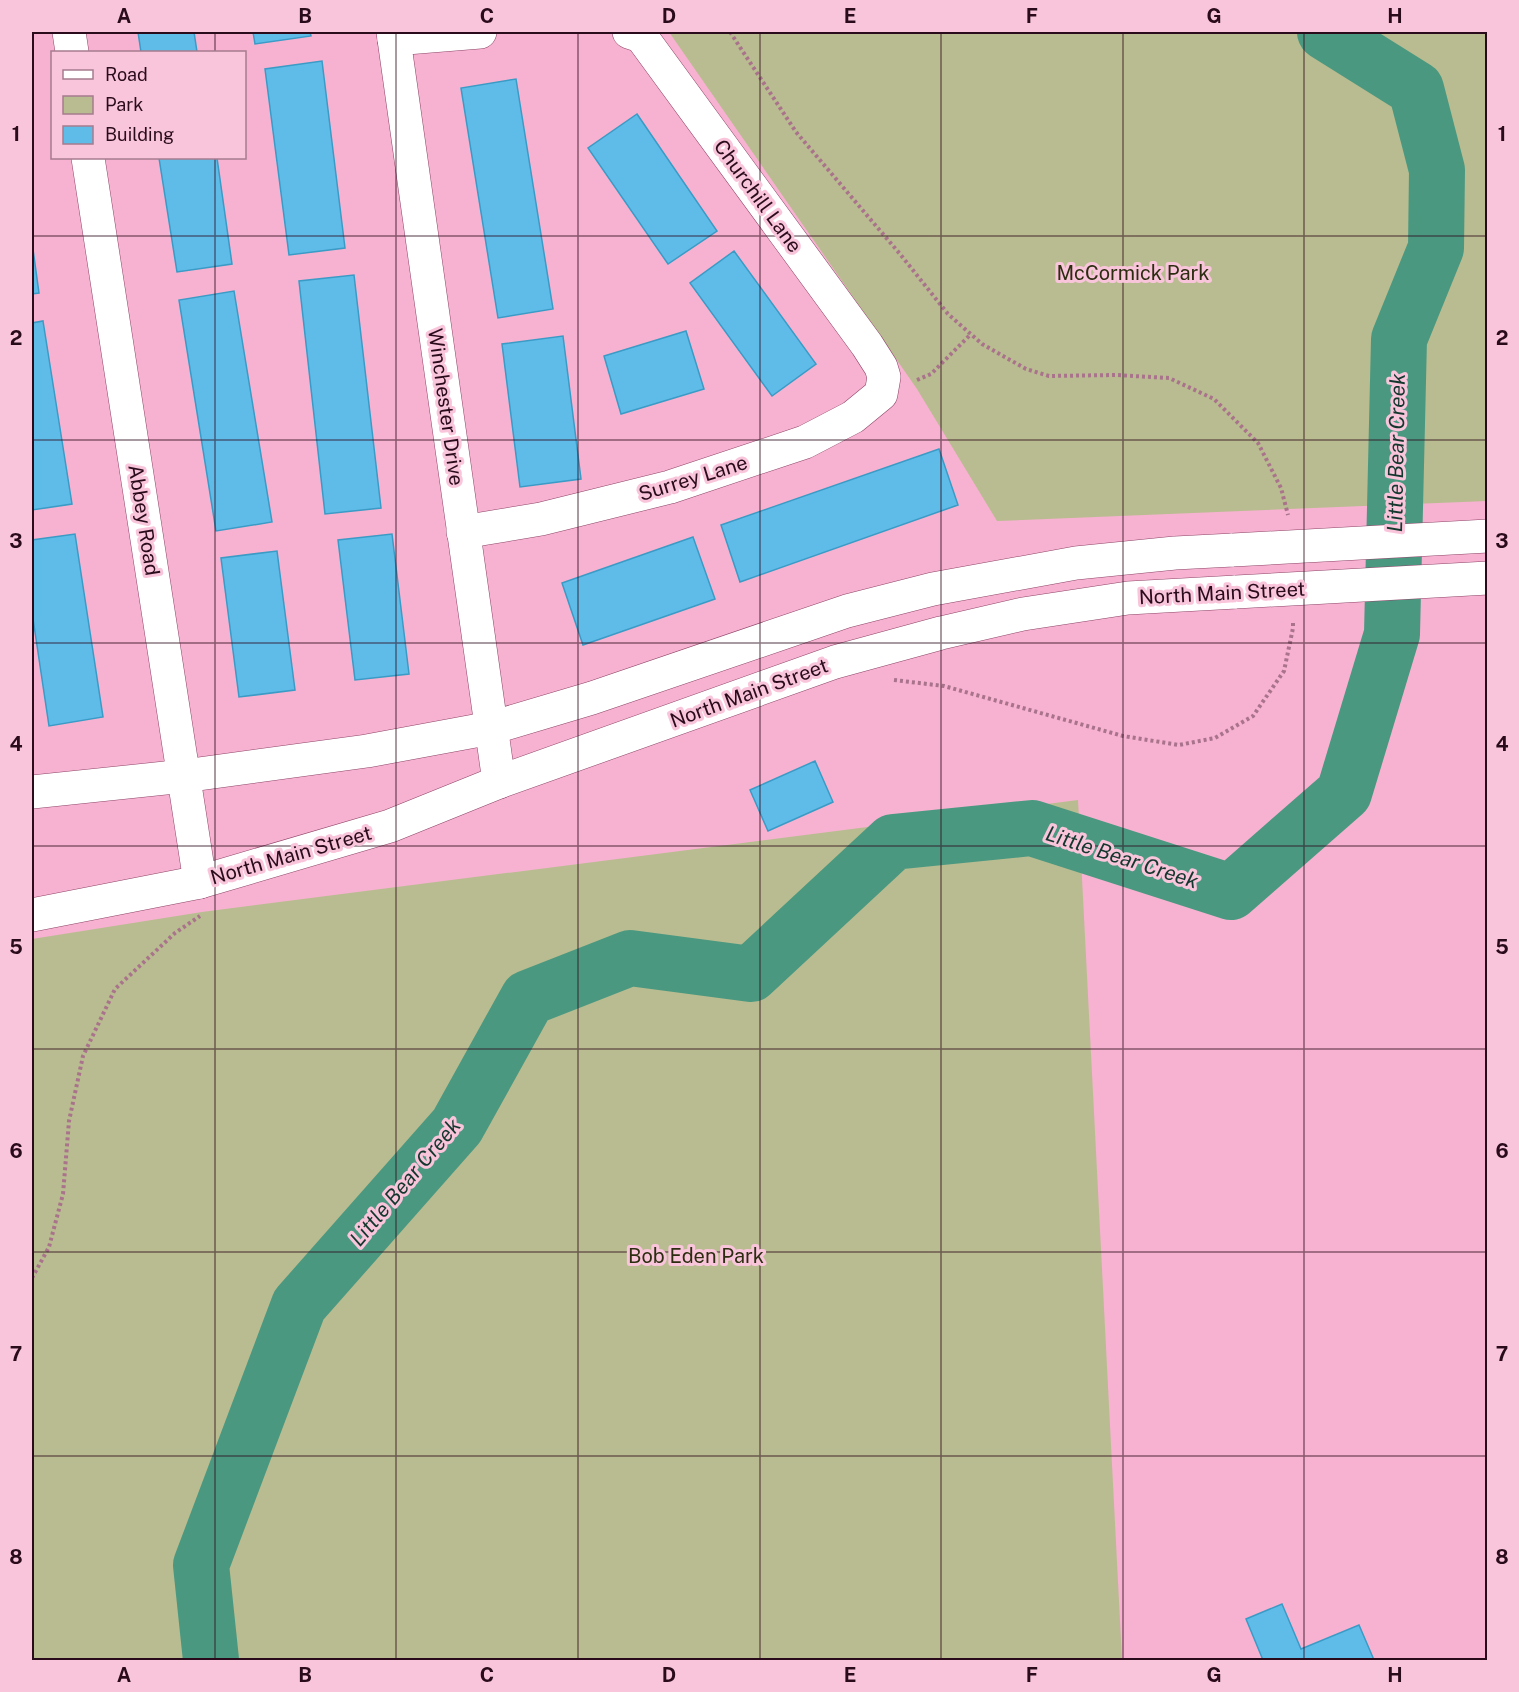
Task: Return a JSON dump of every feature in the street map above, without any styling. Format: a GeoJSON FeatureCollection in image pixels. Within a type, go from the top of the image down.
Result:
{"type":"FeatureCollection","features":[{"type":"Feature","properties":{"kind":"main road"},"geometry":{"type":"LineString","coordinates":[[69,32],[72,51]]}},
{"type":"Feature","properties":{"kind":"main road"},"geometry":{"type":"LineString","coordinates":[[393,35],[480,32]]}},
{"type":"Feature","properties":{"kind":"main road","name":"Churchill Lane"},"geometry":{"type":"LineString","coordinates":[[630,32],[641,36],[867,345],[881,381]]}},
{"type":"Feature","properties":{"kind":"main road","name":"Winchester Drive"},"geometry":{"type":"LineString","coordinates":[[393,35],[499,782]]}},
{"type":"Feature","properties":{"kind":"main road","name":"Abbey Road"},"geometry":{"type":"LineString","coordinates":[[88,159],[200,882]]}},
{"type":"Feature","properties":{"kind":"main road","name":"Surrey Lane"},"geometry":{"type":"LineString","coordinates":[[463,532],[542,519],[670,487],[805,442],[853,417],[881,381]]}},
{"type":"Feature","properties":{"kind":"main road","name":"North Main Street"},"geometry":{"type":"LineString","coordinates":[[32,792],[184,776],[366,751],[491,728],[592,698],[847,611],[933,589],[1076,563],[1233,550],[1488,536]]}},
{"type":"Feature","properties":{"kind":"main road","name":"North Main Street"},"geometry":{"type":"LineString","coordinates":[[32,915],[200,882],[390,826],[499,782],[835,662],[941,633],[1023,614],[1128,598],[1488,578]]}},
{"type":"Feature","properties":{"kind":"path"},"geometry":{"type":"LineString","coordinates":[[730,32],[796,132],[900,254]]}},
{"type":"Feature","properties":{"kind":"path"},"geometry":{"type":"LineString","coordinates":[[881,381],[931,374],[970,334]]}},
{"type":"Feature","properties":{"kind":"green space","name":"McCormick Park"},"geometry":{"type":"Polygon","coordinates":[[[669,32],[1487,32],[1487,501],[997,521],[917,389],[669,32]]]}},
{"type":"Feature","properties":{"kind":"green space","name":"Bob Eden Park"},"geometry":{"type":"Polygon","coordinates":[[[1078,800],[1122,1660],[32,1660],[32,939],[202,912],[1078,800]]]}},
{"type":"Feature","properties":{"kind":"building"},"geometry":{"type":"Polygon","coordinates":[[[138,32],[194,32],[197,51],[141,51],[138,32]]]}},
{"type":"Feature","properties":{"kind":"building"},"geometry":{"type":"Polygon","coordinates":[[[253,32],[310,32],[311,36],[255,44],[253,32]]]}},
{"type":"Feature","properties":{"kind":"building"},"geometry":{"type":"Polygon","coordinates":[[[322,61],[345,248],[289,255],[265,69],[322,61]]]}},
{"type":"Feature","properties":{"kind":"building"},"geometry":{"type":"Polygon","coordinates":[[[516,79],[553,309],[498,318],[461,88],[516,79]]]}},
{"type":"Feature","properties":{"kind":"building"},"geometry":{"type":"Polygon","coordinates":[[[637,114],[717,231],[668,264],[588,148],[637,114]]]}},
{"type":"Feature","properties":{"kind":"building"},"geometry":{"type":"Polygon","coordinates":[[[159,159],[217,159],[232,264],[177,272],[159,159]]]}},
{"type":"Feature","properties":{"kind":"building"},"geometry":{"type":"Polygon","coordinates":[[[32,242],[39,293],[32,294],[32,242]]]}},
{"type":"Feature","properties":{"kind":"building"},"geometry":{"type":"Polygon","coordinates":[[[734,251],[816,364],[772,396],[690,283],[734,251]]]}},
{"type":"Feature","properties":{"kind":"building"},"geometry":{"type":"Polygon","coordinates":[[[354,275],[381,508],[325,514],[299,281],[354,275]]]}},
{"type":"Feature","properties":{"kind":"building"},"geometry":{"type":"Polygon","coordinates":[[[234,291],[272,522],[216,531],[179,300],[234,291]]]}},
{"type":"Feature","properties":{"kind":"building"},"geometry":{"type":"Polygon","coordinates":[[[43,321],[72,504],[32,510],[32,323],[43,321]]]}},
{"type":"Feature","properties":{"kind":"building"},"geometry":{"type":"Polygon","coordinates":[[[686,331],[704,389],[621,414],[604,356],[686,331]]]}},
{"type":"Feature","properties":{"kind":"building"},"geometry":{"type":"Polygon","coordinates":[[[563,336],[581,479],[520,487],[502,344],[563,336]]]}},
{"type":"Feature","properties":{"kind":"building"},"geometry":{"type":"Polygon","coordinates":[[[939,449],[958,505],[740,582],[721,525],[939,449]]]}},
{"type":"Feature","properties":{"kind":"building"},"geometry":{"type":"Polygon","coordinates":[[[75,534],[103,717],[49,726],[32,612],[32,540],[75,534]]]}},
{"type":"Feature","properties":{"kind":"building"},"geometry":{"type":"Polygon","coordinates":[[[392,534],[409,674],[355,680],[338,540],[392,534]]]}},
{"type":"Feature","properties":{"kind":"building"},"geometry":{"type":"Polygon","coordinates":[[[693,537],[715,599],[583,645],[562,583],[693,537]]]}},
{"type":"Feature","properties":{"kind":"building"},"geometry":{"type":"Polygon","coordinates":[[[277,551],[295,690],[239,697],[221,558],[277,551]]]}},
{"type":"Feature","properties":{"kind":"building"},"geometry":{"type":"Polygon","coordinates":[[[815,761],[833,802],[768,831],[750,790],[815,761]]]}},
{"type":"Feature","properties":{"kind":"building"},"geometry":{"type":"Polygon","coordinates":[[[1282,1604],[1301,1649],[1359,1625],[1374,1660],[1263,1660],[1246,1619],[1282,1604]]]}},
{"type":"Feature","properties":{"kind":"waterway","name":"Little Bear Creek"},"geometry":{"type":"LineString","coordinates":[[211,1660],[201,1565],[299,1305],[457,1126],[528,998],[630,958],[751,974],[893,842],[1032,828],[1231,892],[1344,793],[1392,634],[1399,339],[1436,248],[1437,170],[1416,89],[1325,32]]}}]}
